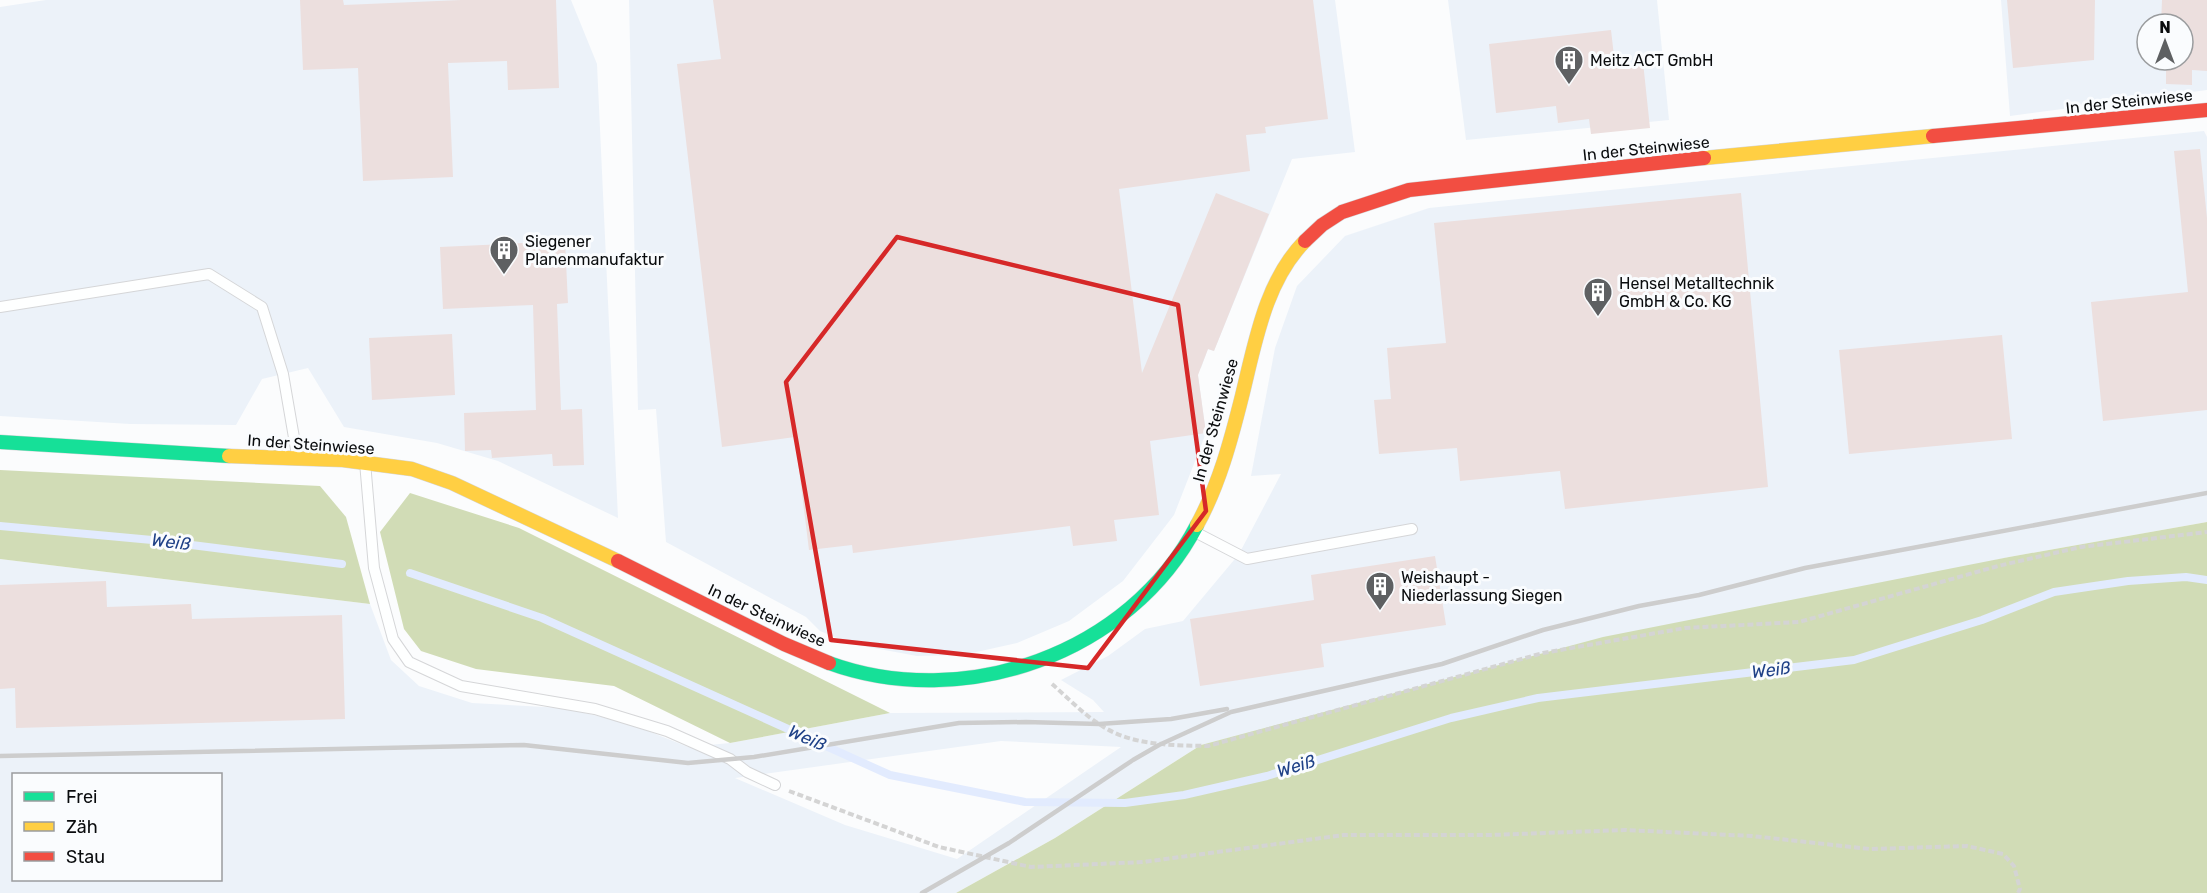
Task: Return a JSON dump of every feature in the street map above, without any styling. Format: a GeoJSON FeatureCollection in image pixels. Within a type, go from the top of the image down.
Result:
{"type":"FeatureCollection","features":[{"type":"Feature","properties":{"kind":"street","name":"In der Steinwiese"},"geometry":{"type":"LineString","coordinates":[[0,442],[116,452],[365,462],[429,474],[587,545],[795,650],[858,672],[923,681],[977,679],[1031,666],[1070,649],[1122,616],[1170,568],[1194,531],[1219,476],[1266,303],[1289,260],[1322,225],[1361,203],[1409,190],[1708,158],[2207,110]]}},
{"type":"Feature","properties":{"kind":"lane"},"geometry":{"type":"LineString","coordinates":[[0,308],[209,274],[262,307],[284,374],[298,459]]}},
{"type":"Feature","properties":{"kind":"lane"},"geometry":{"type":"LineString","coordinates":[[365,462],[374,568],[393,639],[409,662],[461,686],[595,709],[667,731],[730,759],[747,772],[775,785]]}},
{"type":"Feature","properties":{"kind":"lane"},"geometry":{"type":"LineString","coordinates":[[1194,531],[1247,560],[1413,529]]}},
{"type":"Feature","properties":{"kind":"path"},"geometry":{"type":"LineString","coordinates":[[1031,666],[1099,724],[1125,738],[1159,745],[1208,746],[1543,653],[1685,628],[1799,622],[1998,566],[2070,549],[2207,532]]}},
{"type":"Feature","properties":{"kind":"path"},"geometry":{"type":"LineString","coordinates":[[775,785],[809,800],[939,847],[1030,867],[1143,862],[1344,835],[1491,835],[1624,830],[1752,836],[1870,849],[1967,846],[2003,854],[2014,866],[2020,889],[2018,893]]}},
{"type":"Feature","properties":{"kind":"highlighted area"},"geometry":{"type":"Polygon","coordinates":[[[897,237],[1178,305],[1206,511],[1088,668],[831,640],[786,382],[897,237]]]}},
{"type":"Feature","properties":{"kind":"shaded area"},"geometry":{"type":"Polygon","coordinates":[[[46,0],[571,0],[597,64],[618,518],[498,461],[437,443],[344,427],[308,368],[262,379],[236,425],[130,424],[0,416],[0,7],[46,0]]]}},
{"type":"Feature","properties":{"kind":"shaded area"},"geometry":{"type":"Polygon","coordinates":[[[629,0],[1335,0],[1355,152],[1292,159],[1214,351],[1208,349],[1201,368],[1197,369],[1206,433],[1174,515],[1123,581],[1069,621],[1017,643],[963,655],[917,656],[852,644],[820,631],[806,617],[666,542],[656,409],[638,410],[629,0]]]}},
{"type":"Feature","properties":{"kind":"shaded area","name":"Meitz ACT GmbH"},"geometry":{"type":"Polygon","coordinates":[[[1448,0],[1657,0],[1669,120],[1466,140],[1448,0]]]}},
{"type":"Feature","properties":{"kind":"shaded area"},"geometry":{"type":"Polygon","coordinates":[[[2001,0],[2207,0],[2207,90],[2010,116],[2001,0]]]}},
{"type":"Feature","properties":{"kind":"shaded area"},"geometry":{"type":"Polygon","coordinates":[[[2204,131],[2207,137],[2207,522],[2009,557],[1338,710],[1201,745],[1055,838],[956,893],[0,893],[0,559],[370,604],[391,660],[419,686],[472,703],[563,708],[628,723],[688,747],[730,743],[890,713],[1104,712],[1093,700],[1061,680],[1108,656],[1145,629],[1183,621],[1239,554],[1281,474],[1251,476],[1275,348],[1297,286],[1345,236],[1429,208],[2204,131]],[[1001,741],[735,778],[845,825],[957,859],[1121,747],[1001,741]]]}},
{"type":"Feature","properties":{"kind":"green space"},"geometry":{"type":"Polygon","coordinates":[[[0,470],[320,486],[346,517],[370,604],[0,559],[0,470]]]}},
{"type":"Feature","properties":{"kind":"green space"},"geometry":{"type":"Polygon","coordinates":[[[410,493],[519,528],[890,713],[730,743],[614,686],[476,669],[421,651],[404,629],[380,532],[410,493]]]}},
{"type":"Feature","properties":{"kind":"green space"},"geometry":{"type":"Polygon","coordinates":[[[2207,522],[2207,893],[956,893],[1055,838],[1201,745],[1603,637],[2009,557],[2207,522]]]}},
{"type":"Feature","properties":{"kind":"building"},"geometry":{"type":"Polygon","coordinates":[[[300,0],[343,0],[344,5],[461,0],[556,0],[559,88],[508,90],[507,61],[448,63],[453,177],[363,181],[358,68],[303,70],[300,0]]]}},
{"type":"Feature","properties":{"kind":"building"},"geometry":{"type":"Polygon","coordinates":[[[713,0],[1313,0],[1328,119],[1265,127],[1266,133],[1246,135],[1250,171],[1119,189],[1142,373],[1216,193],[1269,214],[1214,351],[1208,349],[1198,375],[1206,433],[1150,441],[1159,515],[1114,520],[1117,541],[1073,546],[1070,526],[853,553],[852,545],[809,550],[795,437],[722,447],[677,64],[721,59],[713,0]]]}},
{"type":"Feature","properties":{"kind":"building"},"geometry":{"type":"Polygon","coordinates":[[[2007,0],[2095,0],[2094,60],[2013,68],[2007,0]]]}},
{"type":"Feature","properties":{"kind":"building"},"geometry":{"type":"Polygon","coordinates":[[[2162,0],[2207,0],[2207,71],[2195,70],[2195,12],[2162,12],[2162,0]]]}},
{"type":"Feature","properties":{"kind":"building","name":"Meitz ACT GmbH"},"geometry":{"type":"Polygon","coordinates":[[[1611,30],[1615,65],[1643,62],[1650,128],[1591,134],[1589,119],[1558,123],[1556,106],[1496,113],[1489,44],[1611,30]]]}},
{"type":"Feature","properties":{"kind":"building"},"geometry":{"type":"Polygon","coordinates":[[[2166,72],[2192,72],[2192,85],[2166,84],[2166,72]]]}},
{"type":"Feature","properties":{"kind":"building"},"geometry":{"type":"Polygon","coordinates":[[[2200,149],[2207,218],[2207,410],[2103,421],[2091,302],[2188,292],[2174,151],[2200,149]]]}},
{"type":"Feature","properties":{"kind":"building","name":"Hensel Metalltechnik GmbH & Co. KG"},"geometry":{"type":"Polygon","coordinates":[[[1741,193],[1768,487],[1565,509],[1560,471],[1460,481],[1457,448],[1379,454],[1374,400],[1391,399],[1387,348],[1446,343],[1434,223],[1741,193]]]}},
{"type":"Feature","properties":{"kind":"building"},"geometry":{"type":"Polygon","coordinates":[[[565,241],[568,303],[557,304],[561,410],[582,409],[584,465],[553,466],[552,454],[492,458],[491,450],[465,451],[464,413],[536,410],[533,305],[443,309],[440,247],[565,241]]]}},
{"type":"Feature","properties":{"kind":"building"},"geometry":{"type":"Polygon","coordinates":[[[452,334],[455,395],[372,400],[369,338],[452,334]]]}},
{"type":"Feature","properties":{"kind":"building"},"geometry":{"type":"Polygon","coordinates":[[[2002,335],[2012,439],[1849,454],[1839,350],[2002,335]]]}},
{"type":"Feature","properties":{"kind":"building"},"geometry":{"type":"Polygon","coordinates":[[[1435,556],[1446,625],[1321,644],[1324,667],[1200,686],[1190,619],[1314,600],[1311,575],[1435,556]]]}},
{"type":"Feature","properties":{"kind":"building"},"geometry":{"type":"Polygon","coordinates":[[[106,581],[107,607],[191,604],[192,619],[342,615],[345,719],[16,728],[15,688],[0,689],[0,585],[106,581]]]}},
{"type":"Feature","properties":{"kind":"waterway","name":"Weiß"},"geometry":{"type":"LineString","coordinates":[[0,526],[152,540],[342,564]]}},
{"type":"Feature","properties":{"kind":"waterway","name":"Weiß"},"geometry":{"type":"LineString","coordinates":[[410,573],[542,618],[890,775],[1025,802],[1125,803],[1184,795],[1267,776],[1451,718],[1538,698],[1854,660],[1982,620],[2054,592],[2128,581],[2186,577],[2207,580]]}},
{"type":"Feature","properties":{"kind":"railway"},"geometry":{"type":"LineString","coordinates":[[922,893],[1009,843],[1133,760],[1159,745],[1231,712],[1442,664],[1543,630],[1639,606],[1699,595],[1805,568],[2207,493]]}},
{"type":"Feature","properties":{"kind":"railway"},"geometry":{"type":"LineString","coordinates":[[0,756],[524,745],[688,763],[754,757],[959,723],[1099,724],[1171,719],[1227,709]]}},
{"type":"Feature","properties":{"kind":"traffic: fast"},"geometry":{"type":"LineString","coordinates":[[0,442],[229,456]]}},
{"type":"Feature","properties":{"kind":"traffic: fast"},"geometry":{"type":"LineString","coordinates":[[829,663],[881,676],[934,680],[987,675],[1038,661],[1087,638],[1130,608],[1167,570],[1197,525]]}},
{"type":"Feature","properties":{"kind":"traffic: slow"},"geometry":{"type":"LineString","coordinates":[[1704,158],[1933,136]]}},
{"type":"Feature","properties":{"kind":"traffic: slow"},"geometry":{"type":"LineString","coordinates":[[1197,525],[1224,462],[1263,314],[1280,275],[1291,257],[1305,241]]}},
{"type":"Feature","properties":{"kind":"traffic: slow"},"geometry":{"type":"LineString","coordinates":[[229,456],[343,460],[412,469],[452,483],[618,561]]}},
{"type":"Feature","properties":{"kind":"traffic: jam"},"geometry":{"type":"LineString","coordinates":[[1933,136],[2207,110]]}},
{"type":"Feature","properties":{"kind":"traffic: jam"},"geometry":{"type":"LineString","coordinates":[[1305,241],[1322,225],[1342,212],[1409,190],[1704,158]]}},
{"type":"Feature","properties":{"kind":"traffic: jam"},"geometry":{"type":"LineString","coordinates":[[618,561],[784,644],[829,663]]}},
{"type":"Feature","properties":{"kind":"place","name":"Meitz ACT GmbH"},"geometry":{"type":"Point","coordinates":[1569,86]}},
{"type":"Feature","properties":{"kind":"place","name":"Siegener Planenmanufaktur"},"geometry":{"type":"Point","coordinates":[504,276]}},
{"type":"Feature","properties":{"kind":"place","name":"Hensel Metalltechnik GmbH & Co. KG"},"geometry":{"type":"Point","coordinates":[1598,318]}},
{"type":"Feature","properties":{"kind":"place","name":"Weishaupt - Niederlassung Siegen"},"geometry":{"type":"Point","coordinates":[1380,612]}}]}
